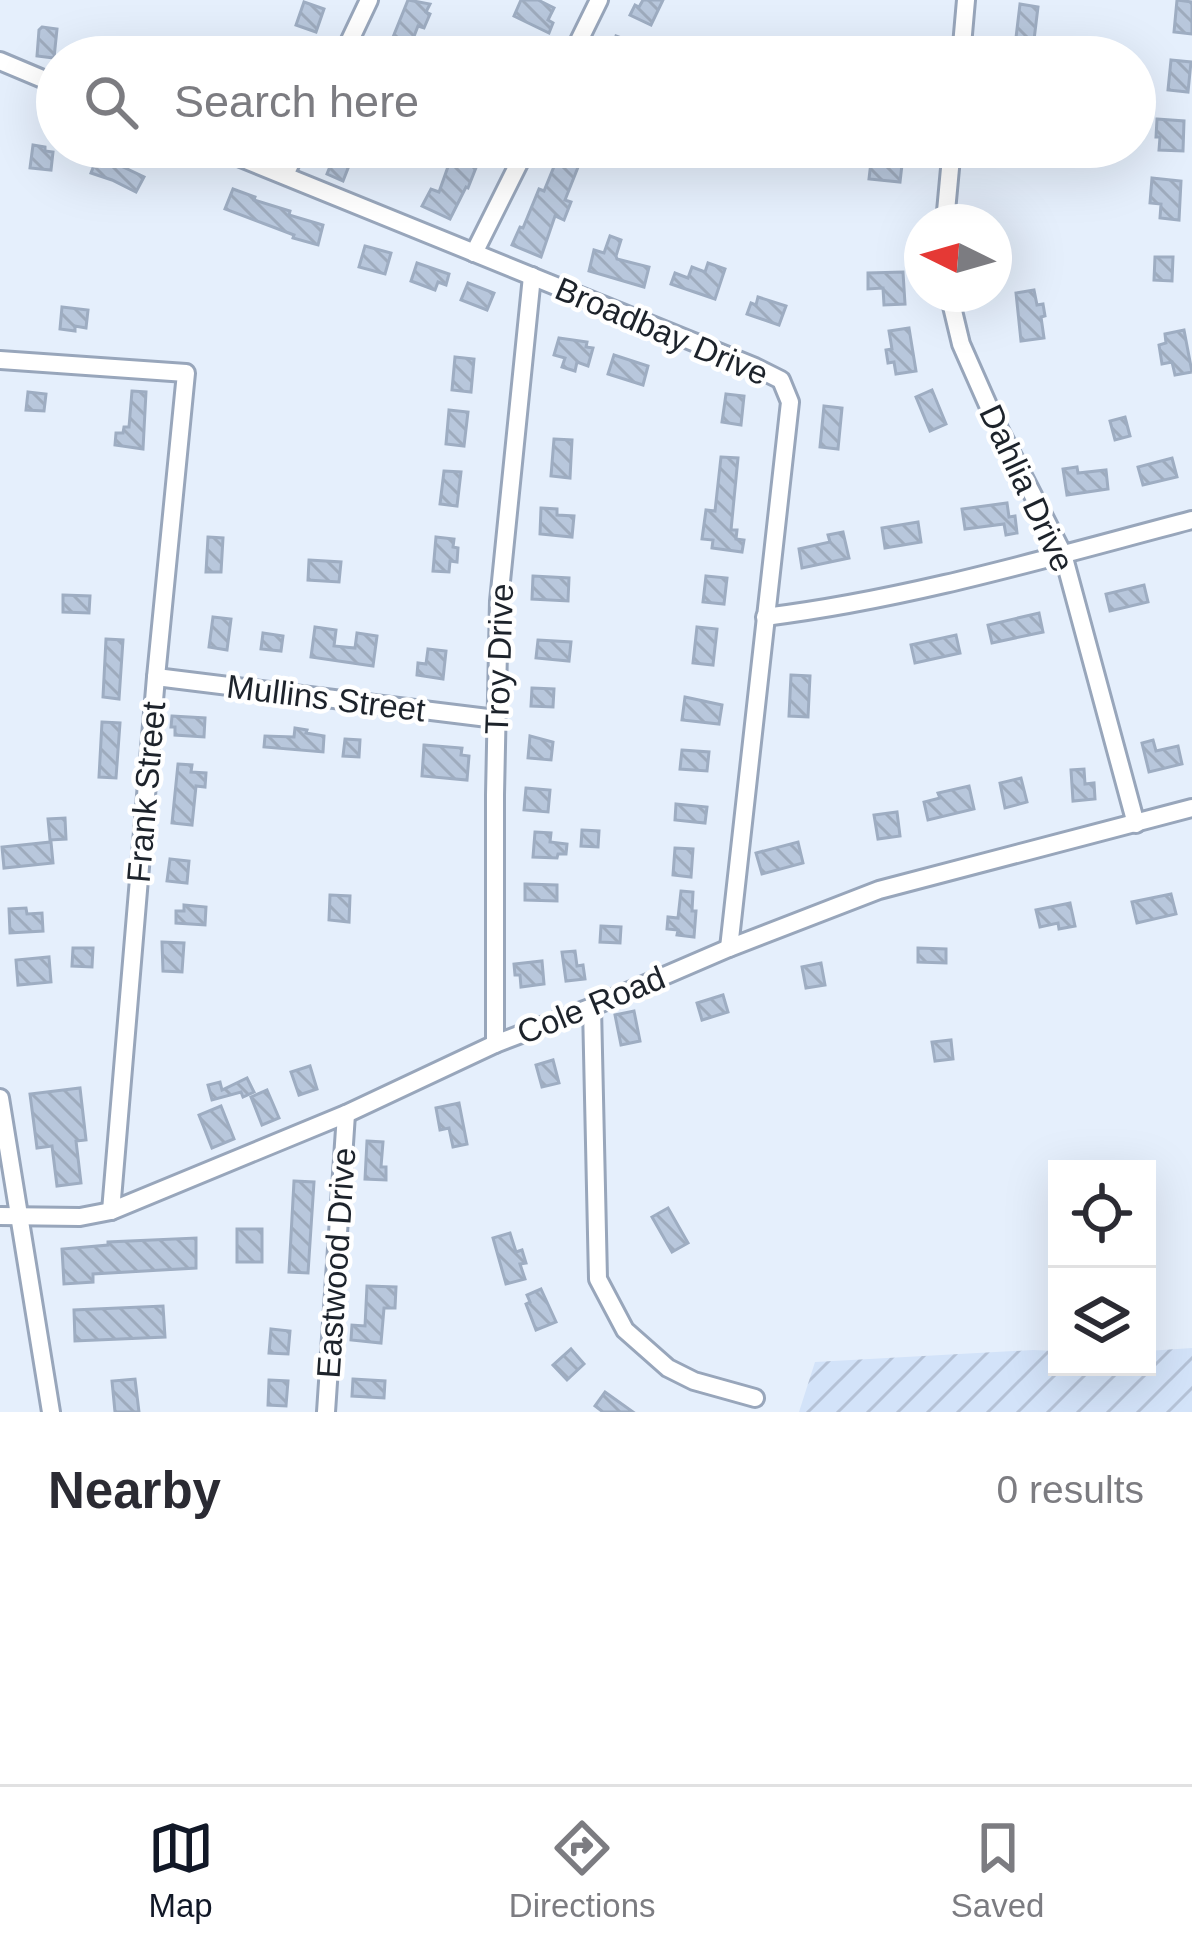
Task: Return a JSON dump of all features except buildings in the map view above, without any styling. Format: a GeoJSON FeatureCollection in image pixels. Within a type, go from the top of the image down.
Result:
{"type":"FeatureCollection","features":[{"type":"Feature","properties":{"kind":"street"},"geometry":{"type":"LineString","coordinates":[[352,36],[369,0]]}},
{"type":"Feature","properties":{"kind":"street"},"geometry":{"type":"LineString","coordinates":[[582,36],[599,0]]}},
{"type":"Feature","properties":{"kind":"street"},"geometry":{"type":"LineString","coordinates":[[963,36],[966,0]]}},
{"type":"Feature","properties":{"kind":"street"},"geometry":{"type":"LineString","coordinates":[[0,61],[36,76]]}},
{"type":"Feature","properties":{"kind":"street","name":"Broadbay Drive"},"geometry":{"type":"LineString","coordinates":[[265,168],[781,380],[790,402],[729,948]]}},
{"type":"Feature","properties":{"kind":"street"},"geometry":{"type":"LineString","coordinates":[[285,176],[289,168]]}},
{"type":"Feature","properties":{"kind":"street"},"geometry":{"type":"LineString","coordinates":[[474,253],[516,168]]}},
{"type":"Feature","properties":{"kind":"street"},"geometry":{"type":"LineString","coordinates":[[947,204],[950,168]]}},
{"type":"Feature","properties":{"kind":"street","name":"Troy Drive"},"geometry":{"type":"LineString","coordinates":[[495,1045],[499,601],[532,276]]}},
{"type":"Feature","properties":{"kind":"street","name":"Dahlia Drive"},"geometry":{"type":"LineString","coordinates":[[953,312],[961,344],[995,421],[1064,554],[1136,824]]}},
{"type":"Feature","properties":{"kind":"street","name":"Frank Street"},"geometry":{"type":"LineString","coordinates":[[0,359],[186,374],[111,1211]]}},
{"type":"Feature","properties":{"kind":"street"},"geometry":{"type":"LineString","coordinates":[[765,617],[832,609],[1192,520]]}},
{"type":"Feature","properties":{"kind":"street","name":"Mullins Street"},"geometry":{"type":"LineString","coordinates":[[156,677],[496,719]]}},
{"type":"Feature","properties":{"kind":"street","name":"Cole Road"},"geometry":{"type":"LineString","coordinates":[[0,1216],[111,1211],[346,1114],[495,1045],[879,890],[1192,808]]}},
{"type":"Feature","properties":{"kind":"street"},"geometry":{"type":"LineString","coordinates":[[592,1007],[598,1279],[625,1330],[668,1368],[694,1381],[755,1398]]}},
{"type":"Feature","properties":{"kind":"street"},"geometry":{"type":"LineString","coordinates":[[0,1098],[51,1412]]}},
{"type":"Feature","properties":{"kind":"street","name":"Eastwood Drive"},"geometry":{"type":"LineString","coordinates":[[326,1412],[346,1114]]}},
{"type":"Feature","properties":{"kind":"shaded area"},"geometry":{"type":"Polygon","coordinates":[[[1192,1348],[1192,1412],[799,1412],[815,1362],[1033,1350],[1048,1351],[1048,1376],[1156,1376],[1156,1350],[1192,1348]]]}}]}
